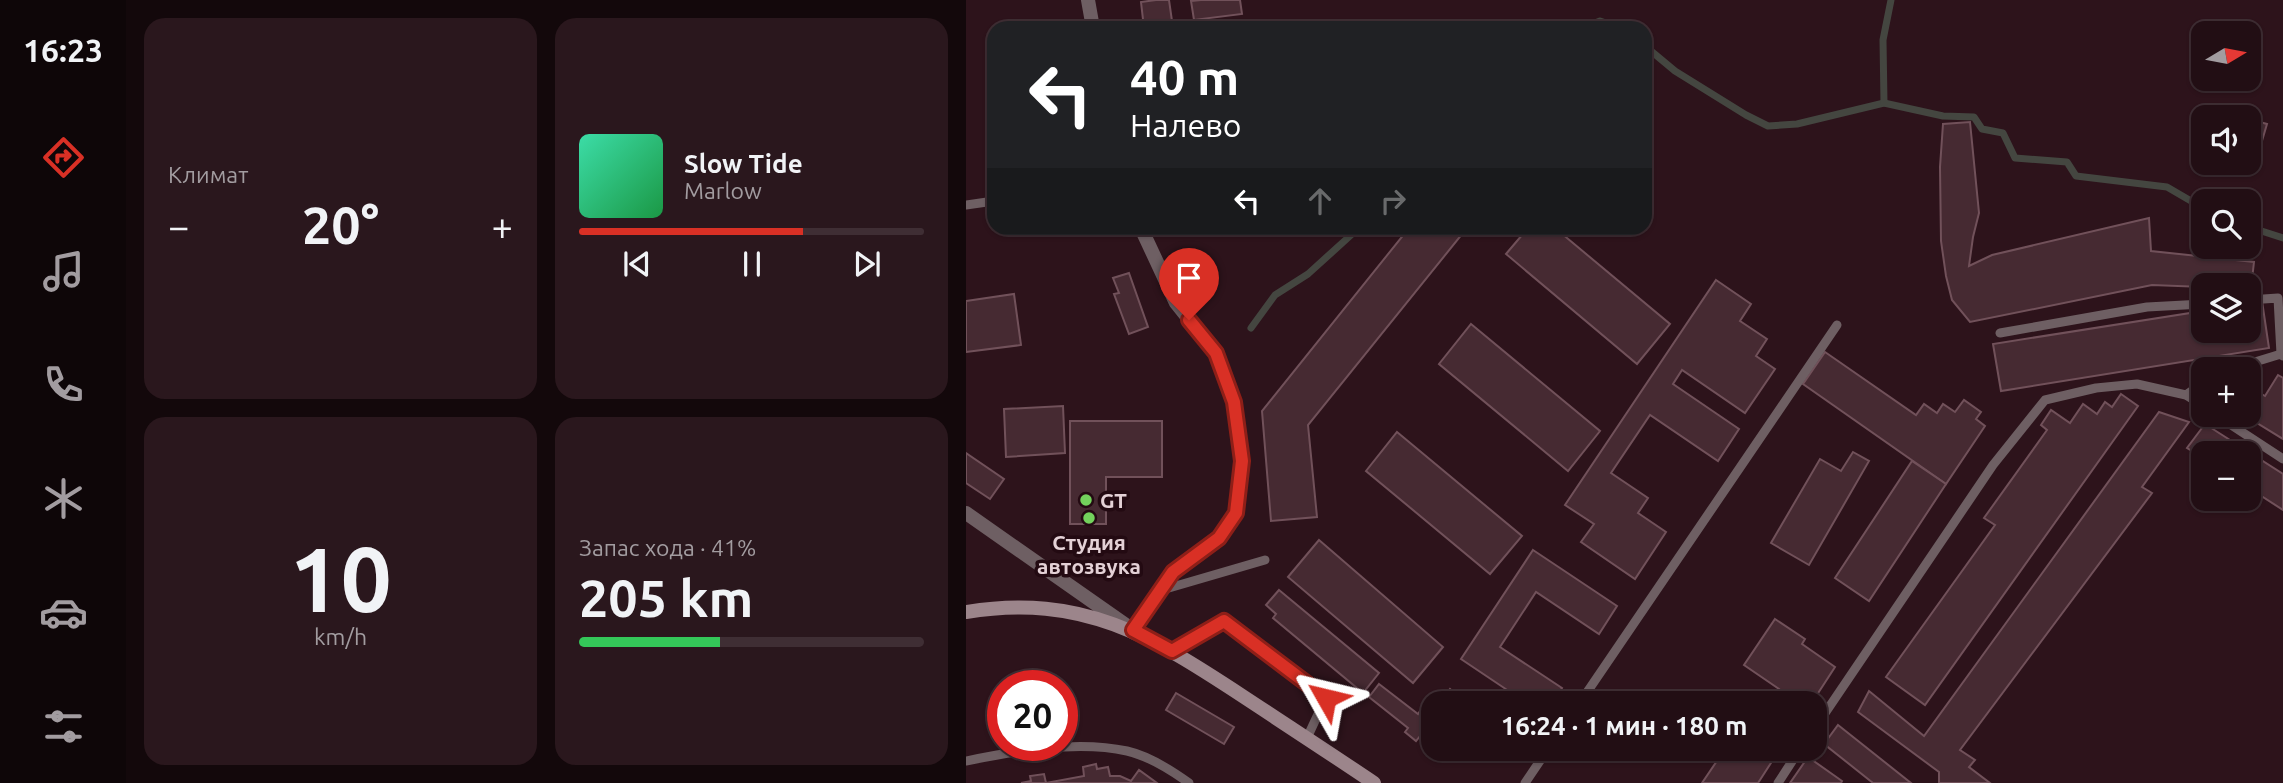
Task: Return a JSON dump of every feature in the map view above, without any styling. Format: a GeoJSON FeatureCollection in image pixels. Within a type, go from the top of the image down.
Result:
{"type":"FeatureCollection","features":[{"type":"Feature","properties":{"kind":"main road"},"geometry":{"type":"LineString","coordinates":[[966,612],[1026,607],[1058,609],[1133,630],[1172,651],[1374,783]]}},
{"type":"Feature","properties":{"kind":"street"},"geometry":{"type":"LineString","coordinates":[[1088,0],[1092,21]]}},
{"type":"Feature","properties":{"kind":"street"},"geometry":{"type":"LineString","coordinates":[[966,513],[1133,630],[1173,572],[1219,538],[1236,513],[1242,461],[1234,402],[1216,353],[1176,303],[1144,235]]}},
{"type":"Feature","properties":{"kind":"lane"},"geometry":{"type":"LineString","coordinates":[[966,205],[987,202]]}},
{"type":"Feature","properties":{"kind":"lane"},"geometry":{"type":"LineString","coordinates":[[2261,298],[2280,296],[2282,355],[2261,361]]}},
{"type":"Feature","properties":{"kind":"lane"},"geometry":{"type":"LineString","coordinates":[[2000,333],[2147,307],[2191,304]]}},
{"type":"Feature","properties":{"kind":"lane"},"geometry":{"type":"LineString","coordinates":[[1588,691],[1837,325]]}},
{"type":"Feature","properties":{"kind":"lane"},"geometry":{"type":"LineString","coordinates":[[1827,710],[1993,464],[2045,400],[2096,388],[2137,384],[2191,398]]}},
{"type":"Feature","properties":{"kind":"lane"},"geometry":{"type":"LineString","coordinates":[[2186,395],[2191,391]]}},
{"type":"Feature","properties":{"kind":"lane"},"geometry":{"type":"LineString","coordinates":[[2234,427],[2283,459]]}},
{"type":"Feature","properties":{"kind":"lane"},"geometry":{"type":"LineString","coordinates":[[1162,590],[1265,560]]}},
{"type":"Feature","properties":{"kind":"lane"},"geometry":{"type":"LineString","coordinates":[[1172,651],[1224,621],[1326,698],[1307,738]]}},
{"type":"Feature","properties":{"kind":"lane"},"geometry":{"type":"LineString","coordinates":[[966,761],[1080,746],[1128,751],[1171,769],[1189,783]]}},
{"type":"Feature","properties":{"kind":"lane"},"geometry":{"type":"LineString","coordinates":[[1525,783],[1540,761]]}},
{"type":"Feature","properties":{"kind":"lane"},"geometry":{"type":"LineString","coordinates":[[1778,783],[1792,761]]}},
{"type":"Feature","properties":{"kind":"building"},"geometry":{"type":"Polygon","coordinates":[[[1169,0],[1172,21],[1143,21],[1141,2],[1169,0]]]}},
{"type":"Feature","properties":{"kind":"building"},"geometry":{"type":"Polygon","coordinates":[[[1240,0],[1242,14],[1194,20],[1191,1],[1240,0]]]}},
{"type":"Feature","properties":{"kind":"building"},"geometry":{"type":"Polygon","coordinates":[[[1970,122],[1979,213],[1969,266],[1992,255],[2149,218],[2151,251],[2191,255],[2191,259],[2254,262],[2253,273],[2191,273],[2191,287],[2152,285],[1970,322],[1952,300],[1941,241],[1940,167],[1943,124],[1970,122]]]}},
{"type":"Feature","properties":{"kind":"building"},"geometry":{"type":"Polygon","coordinates":[[[2261,122],[2267,124],[2261,144],[2261,122]]]}},
{"type":"Feature","properties":{"kind":"building"},"geometry":{"type":"Polygon","coordinates":[[[1403,235],[1461,235],[1308,425],[1317,517],[1271,521],[1262,411],[1403,235]]]}},
{"type":"Feature","properties":{"kind":"building"},"geometry":{"type":"Polygon","coordinates":[[[1522,235],[1563,235],[1670,324],[1637,364],[1506,254],[1522,235]]]}},
{"type":"Feature","properties":{"kind":"building"},"geometry":{"type":"Polygon","coordinates":[[[1129,273],[1148,327],[1129,334],[1114,294],[1119,293],[1113,278],[1129,273]]]}},
{"type":"Feature","properties":{"kind":"building"},"geometry":{"type":"Polygon","coordinates":[[[1716,280],[1751,304],[1740,321],[1767,339],[1756,356],[1775,369],[1745,413],[1682,370],[1673,384],[1739,429],[1718,461],[1650,415],[1611,473],[1648,498],[1638,513],[1666,532],[1635,579],[1581,542],[1594,524],[1565,505],[1716,280]]]}},
{"type":"Feature","properties":{"kind":"building"},"geometry":{"type":"Polygon","coordinates":[[[1014,294],[1021,345],[966,352],[966,301],[1014,294]]]}},
{"type":"Feature","properties":{"kind":"building"},"geometry":{"type":"Polygon","coordinates":[[[2261,301],[2269,348],[2213,357],[2191,357],[2191,361],[2001,391],[1993,344],[2191,313],[2191,343],[2261,343],[2261,301]]]}},
{"type":"Feature","properties":{"kind":"building"},"geometry":{"type":"Polygon","coordinates":[[[1471,324],[1600,431],[1568,471],[1439,364],[1471,324]]]}},
{"type":"Feature","properties":{"kind":"building"},"geometry":{"type":"Polygon","coordinates":[[[1825,352],[1916,415],[1924,404],[1937,413],[1943,404],[1955,412],[1964,400],[1981,412],[1976,419],[1985,426],[1946,484],[1803,384],[1825,352]]]}},
{"type":"Feature","properties":{"kind":"building"},"geometry":{"type":"Polygon","coordinates":[[[2278,375],[2283,378],[2283,439],[2261,425],[2261,394],[2265,396],[2278,375]]]}},
{"type":"Feature","properties":{"kind":"building"},"geometry":{"type":"Polygon","coordinates":[[[2121,394],[2138,406],[1925,705],[1886,677],[1995,525],[1984,518],[2047,430],[2041,425],[2051,410],[2070,423],[2083,404],[2097,414],[2105,402],[2112,407],[2121,394]]]}},
{"type":"Feature","properties":{"kind":"building"},"geometry":{"type":"Polygon","coordinates":[[[1063,406],[1065,453],[1006,457],[1004,409],[1063,406]]]}},
{"type":"Feature","properties":{"kind":"building"},"geometry":{"type":"Polygon","coordinates":[[[2159,412],[2189,422],[2142,487],[2152,493],[1960,750],[1975,760],[1969,767],[1990,783],[1939,783],[1939,772],[1858,712],[1869,691],[1924,736],[2159,412]]]}},
{"type":"Feature","properties":{"kind":"building"},"geometry":{"type":"Polygon","coordinates":[[[1070,421],[1162,421],[1162,477],[1106,477],[1106,524],[1070,524],[1070,421]]]}},
{"type":"Feature","properties":{"kind":"building"},"geometry":{"type":"Polygon","coordinates":[[[2203,427],[2210,427],[2232,441],[2192,441],[2203,427]]]}},
{"type":"Feature","properties":{"kind":"building"},"geometry":{"type":"Polygon","coordinates":[[[1397,432],[1522,536],[1490,574],[1366,471],[1397,432]]]}},
{"type":"Feature","properties":{"kind":"building"},"geometry":{"type":"Polygon","coordinates":[[[1853,452],[1869,461],[1809,565],[1771,543],[1820,459],[1841,471],[1853,452]]]}},
{"type":"Feature","properties":{"kind":"building"},"geometry":{"type":"Polygon","coordinates":[[[966,453],[1004,479],[990,499],[966,483],[966,453]]]}},
{"type":"Feature","properties":{"kind":"building"},"geometry":{"type":"Polygon","coordinates":[[[2261,460],[2283,474],[2283,510],[2261,496],[2261,460]]]}},
{"type":"Feature","properties":{"kind":"building"},"geometry":{"type":"Polygon","coordinates":[[[1912,461],[1946,484],[1869,601],[1835,578],[1912,461]]]}},
{"type":"Feature","properties":{"kind":"building"},"geometry":{"type":"Polygon","coordinates":[[[1319,540],[1443,647],[1413,683],[1288,577],[1319,540]]]}},
{"type":"Feature","properties":{"kind":"building"},"geometry":{"type":"Polygon","coordinates":[[[1533,550],[1617,606],[1599,634],[1536,592],[1500,647],[1562,688],[1560,691],[1509,691],[1461,659],[1533,550]]]}},
{"type":"Feature","properties":{"kind":"building"},"geometry":{"type":"Polygon","coordinates":[[[1279,590],[1379,673],[1363,693],[1273,618],[1276,614],[1266,605],[1279,590]]]}},
{"type":"Feature","properties":{"kind":"building"},"geometry":{"type":"Polygon","coordinates":[[[1775,619],[1805,639],[1802,644],[1835,667],[1819,691],[1778,691],[1779,689],[1744,665],[1775,619]]]}},
{"type":"Feature","properties":{"kind":"building"},"geometry":{"type":"Polygon","coordinates":[[[1379,684],[1418,714],[1421,712],[1421,735],[1416,741],[1405,732],[1408,728],[1369,697],[1379,684]]]}},
{"type":"Feature","properties":{"kind":"building"},"geometry":{"type":"Polygon","coordinates":[[[1176,693],[1234,727],[1224,744],[1166,710],[1176,693]]]}},
{"type":"Feature","properties":{"kind":"building"},"geometry":{"type":"Polygon","coordinates":[[[1838,725],[1911,783],[1873,783],[1827,746],[1827,740],[1838,725]]]}},
{"type":"Feature","properties":{"kind":"building"},"geometry":{"type":"Polygon","coordinates":[[[1717,761],[1772,761],[1758,783],[1702,783],[1717,761]]]}},
{"type":"Feature","properties":{"kind":"building"},"geometry":{"type":"Polygon","coordinates":[[[1805,761],[1814,761],[1842,781],[1841,783],[1790,783],[1805,761]]]}},
{"type":"Feature","properties":{"kind":"building"},"geometry":{"type":"Polygon","coordinates":[[[1096,764],[1097,769],[1108,767],[1110,776],[1120,776],[1131,781],[1139,770],[1157,783],[1046,783],[1084,776],[1083,767],[1096,764]]]}},
{"type":"Feature","properties":{"kind":"building"},"geometry":{"type":"Polygon","coordinates":[[[1044,774],[1046,783],[1021,783],[1031,781],[1030,776],[1044,774]]]}},
{"type":"Feature","properties":{"kind":"waterway"},"geometry":{"type":"LineString","coordinates":[[1884,103],[1883,40],[1891,0]]}},
{"type":"Feature","properties":{"kind":"waterway"},"geometry":{"type":"LineString","coordinates":[[1652,52],[1675,71],[1768,126],[1797,124],[1884,103],[1943,116],[1974,117],[1982,129],[2003,133],[2015,158],[2067,162],[2076,176],[2167,187],[2191,201]]}},
{"type":"Feature","properties":{"kind":"waterway"},"geometry":{"type":"LineString","coordinates":[[2261,231],[2283,238]]}},
{"type":"Feature","properties":{"kind":"waterway"},"geometry":{"type":"LineString","coordinates":[[1251,328],[1275,295],[1308,274],[1351,235]]}},
{"type":"Feature","properties":{"kind":"place","name":"GT"},"geometry":{"type":"Point","coordinates":[1086,500]}},
{"type":"Feature","properties":{"kind":"place","name":"Студия автозвука"},"geometry":{"type":"Point","coordinates":[1089,518]}},
{"type":"Feature","properties":{"kind":"route"},"geometry":{"type":"LineString","coordinates":[[1189,320],[1216,353],[1234,402],[1242,461],[1236,513],[1219,538],[1173,572],[1133,630],[1172,651],[1224,621],[1326,698]]}}]}
